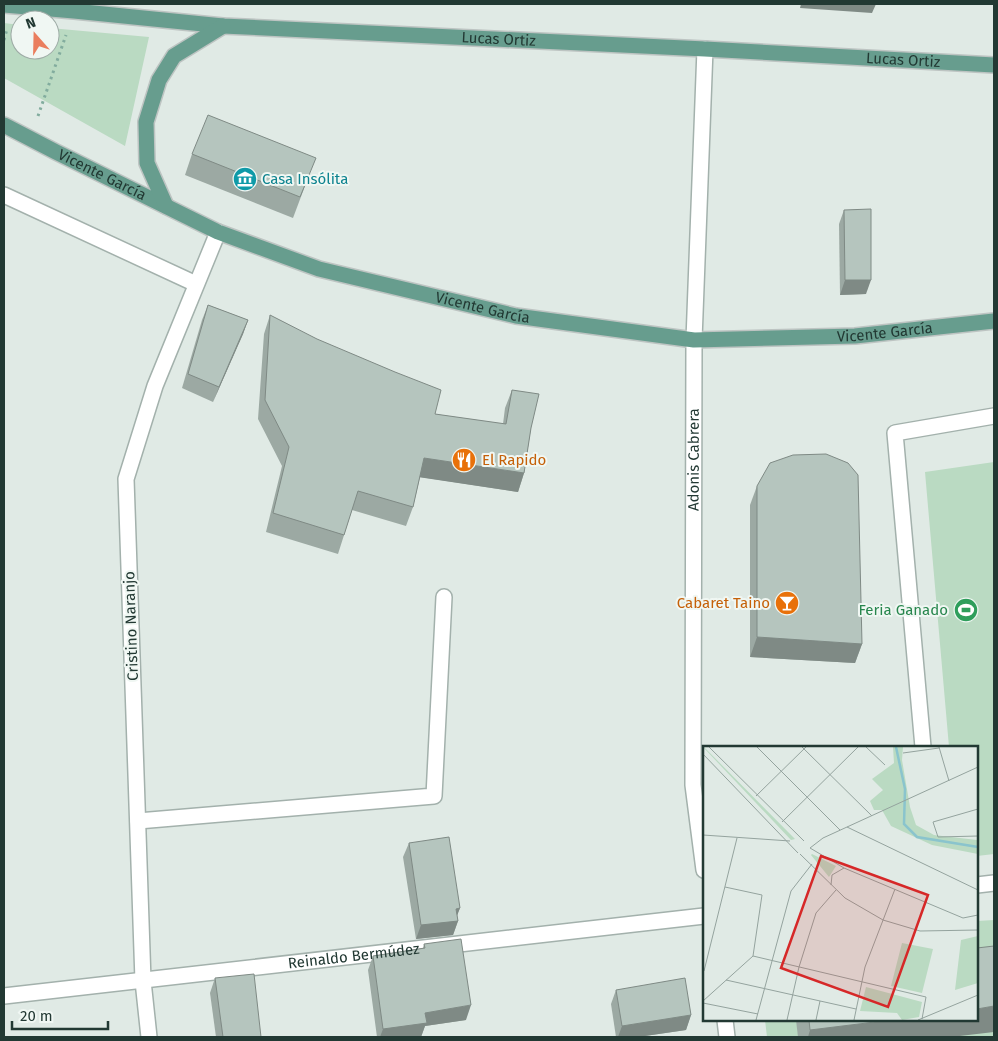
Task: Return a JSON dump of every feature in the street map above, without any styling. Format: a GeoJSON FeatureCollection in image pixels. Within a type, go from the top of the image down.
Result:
{"type":"FeatureCollection","features":[{"type":"Feature","properties":{"kind":"main road","name":"Lucas Ortiz"},"geometry":{"type":"LineString","coordinates":[[4,5],[74,10],[224,26],[994,65]]}},
{"type":"Feature","properties":{"kind":"main road"},"geometry":{"type":"LineString","coordinates":[[166,206],[147,163],[146,122],[159,80],[174,56],[224,26]]}},
{"type":"Feature","properties":{"kind":"main road","name":"Vicente García"},"geometry":{"type":"LineString","coordinates":[[4,125],[218,232],[319,269],[516,316],[694,340],[855,336],[994,320]]}},
{"type":"Feature","properties":{"kind":"street","name":"Adonis Cabrera"},"geometry":{"type":"LineString","coordinates":[[703,862],[693,785],[694,340],[705,49]]}},
{"type":"Feature","properties":{"kind":"street"},"geometry":{"type":"LineString","coordinates":[[4,195],[196,284]]}},
{"type":"Feature","properties":{"kind":"street","name":"Cristino Naranjo"},"geometry":{"type":"LineString","coordinates":[[149,1037],[143,981],[126,479],[155,386],[218,232]]}},
{"type":"Feature","properties":{"kind":"street"},"geometry":{"type":"LineString","coordinates":[[923,746],[895,433],[994,416]]}},
{"type":"Feature","properties":{"kind":"street"},"geometry":{"type":"LineString","coordinates":[[138,822],[434,796],[444,597]]}},
{"type":"Feature","properties":{"kind":"street"},"geometry":{"type":"LineString","coordinates":[[978,885],[994,883]]}},
{"type":"Feature","properties":{"kind":"street","name":"Reinaldo Bermúdez"},"geometry":{"type":"LineString","coordinates":[[4,996],[703,916]]}},
{"type":"Feature","properties":{"kind":"street"},"geometry":{"type":"LineString","coordinates":[[725,1021],[727,1037]]}},
{"type":"Feature","properties":{"kind":"path"},"geometry":{"type":"LineString","coordinates":[[30,139],[74,10]]}},
{"type":"Feature","properties":{"kind":"green space"},"geometry":{"type":"Polygon","coordinates":[[[4,23],[10,24],[10,60],[60,60],[60,29],[149,37],[125,146],[4,78],[4,23]]]}},
{"type":"Feature","properties":{"kind":"green space","name":"Feria Ganado"},"geometry":{"type":"Polygon","coordinates":[[[994,462],[994,854],[978,856],[978,746],[949,746],[925,472],[994,462]]]}},
{"type":"Feature","properties":{"kind":"green space"},"geometry":{"type":"Polygon","coordinates":[[[994,920],[994,1037],[767,1037],[765,1021],[978,1021],[978,921],[994,920]]]}},
{"type":"Feature","properties":{"kind":"building"},"geometry":{"type":"Polygon","coordinates":[[[208,115],[316,158],[300,197],[192,154],[208,115]]]}},
{"type":"Feature","properties":{"kind":"building"},"geometry":{"type":"Polygon","coordinates":[[[871,209],[871,280],[845,280],[844,210],[871,209]]]}},
{"type":"Feature","properties":{"kind":"building"},"geometry":{"type":"Polygon","coordinates":[[[208,305],[248,320],[219,387],[188,374],[208,305]]]}},
{"type":"Feature","properties":{"kind":"building"},"geometry":{"type":"Polygon","coordinates":[[[270,315],[317,339],[441,390],[435,414],[506,424],[512,390],[539,394],[531,428],[524,473],[424,458],[413,507],[358,491],[344,535],[273,513],[289,447],[265,400],[270,315]]]}},
{"type":"Feature","properties":{"kind":"building"},"geometry":{"type":"Polygon","coordinates":[[[826,454],[848,463],[858,475],[862,644],[757,637],[757,486],[770,463],[793,455],[826,454]]]}},
{"type":"Feature","properties":{"kind":"building"},"geometry":{"type":"Polygon","coordinates":[[[449,837],[460,908],[456,909],[458,921],[421,925],[409,843],[449,837]]]}},
{"type":"Feature","properties":{"kind":"building"},"geometry":{"type":"Polygon","coordinates":[[[461,939],[471,1005],[425,1013],[427,1023],[383,1029],[373,956],[425,948],[424,944],[461,939]]]}},
{"type":"Feature","properties":{"kind":"building"},"geometry":{"type":"Polygon","coordinates":[[[994,946],[994,1006],[978,1009],[978,948],[994,946]]]}},
{"type":"Feature","properties":{"kind":"building"},"geometry":{"type":"Polygon","coordinates":[[[254,974],[261,1037],[223,1037],[215,978],[254,974]]]}},
{"type":"Feature","properties":{"kind":"building"},"geometry":{"type":"Polygon","coordinates":[[[685,978],[691,1015],[622,1026],[616,990],[685,978]]]}},
{"type":"Feature","properties":{"kind":"building"},"geometry":{"type":"Polygon","coordinates":[[[809,1021],[883,1021],[810,1030],[809,1021]]]}},
{"type":"Feature","properties":{"kind":"place","name":"Casa Insólita"},"geometry":{"type":"Point","coordinates":[245,179]}},
{"type":"Feature","properties":{"kind":"place","name":"El Rapido"},"geometry":{"type":"Point","coordinates":[464,460]}},
{"type":"Feature","properties":{"kind":"place","name":"Cabaret Taino"},"geometry":{"type":"Point","coordinates":[787,603]}},
{"type":"Feature","properties":{"kind":"place","name":"Feria Ganado"},"geometry":{"type":"Point","coordinates":[966,610]}}]}
